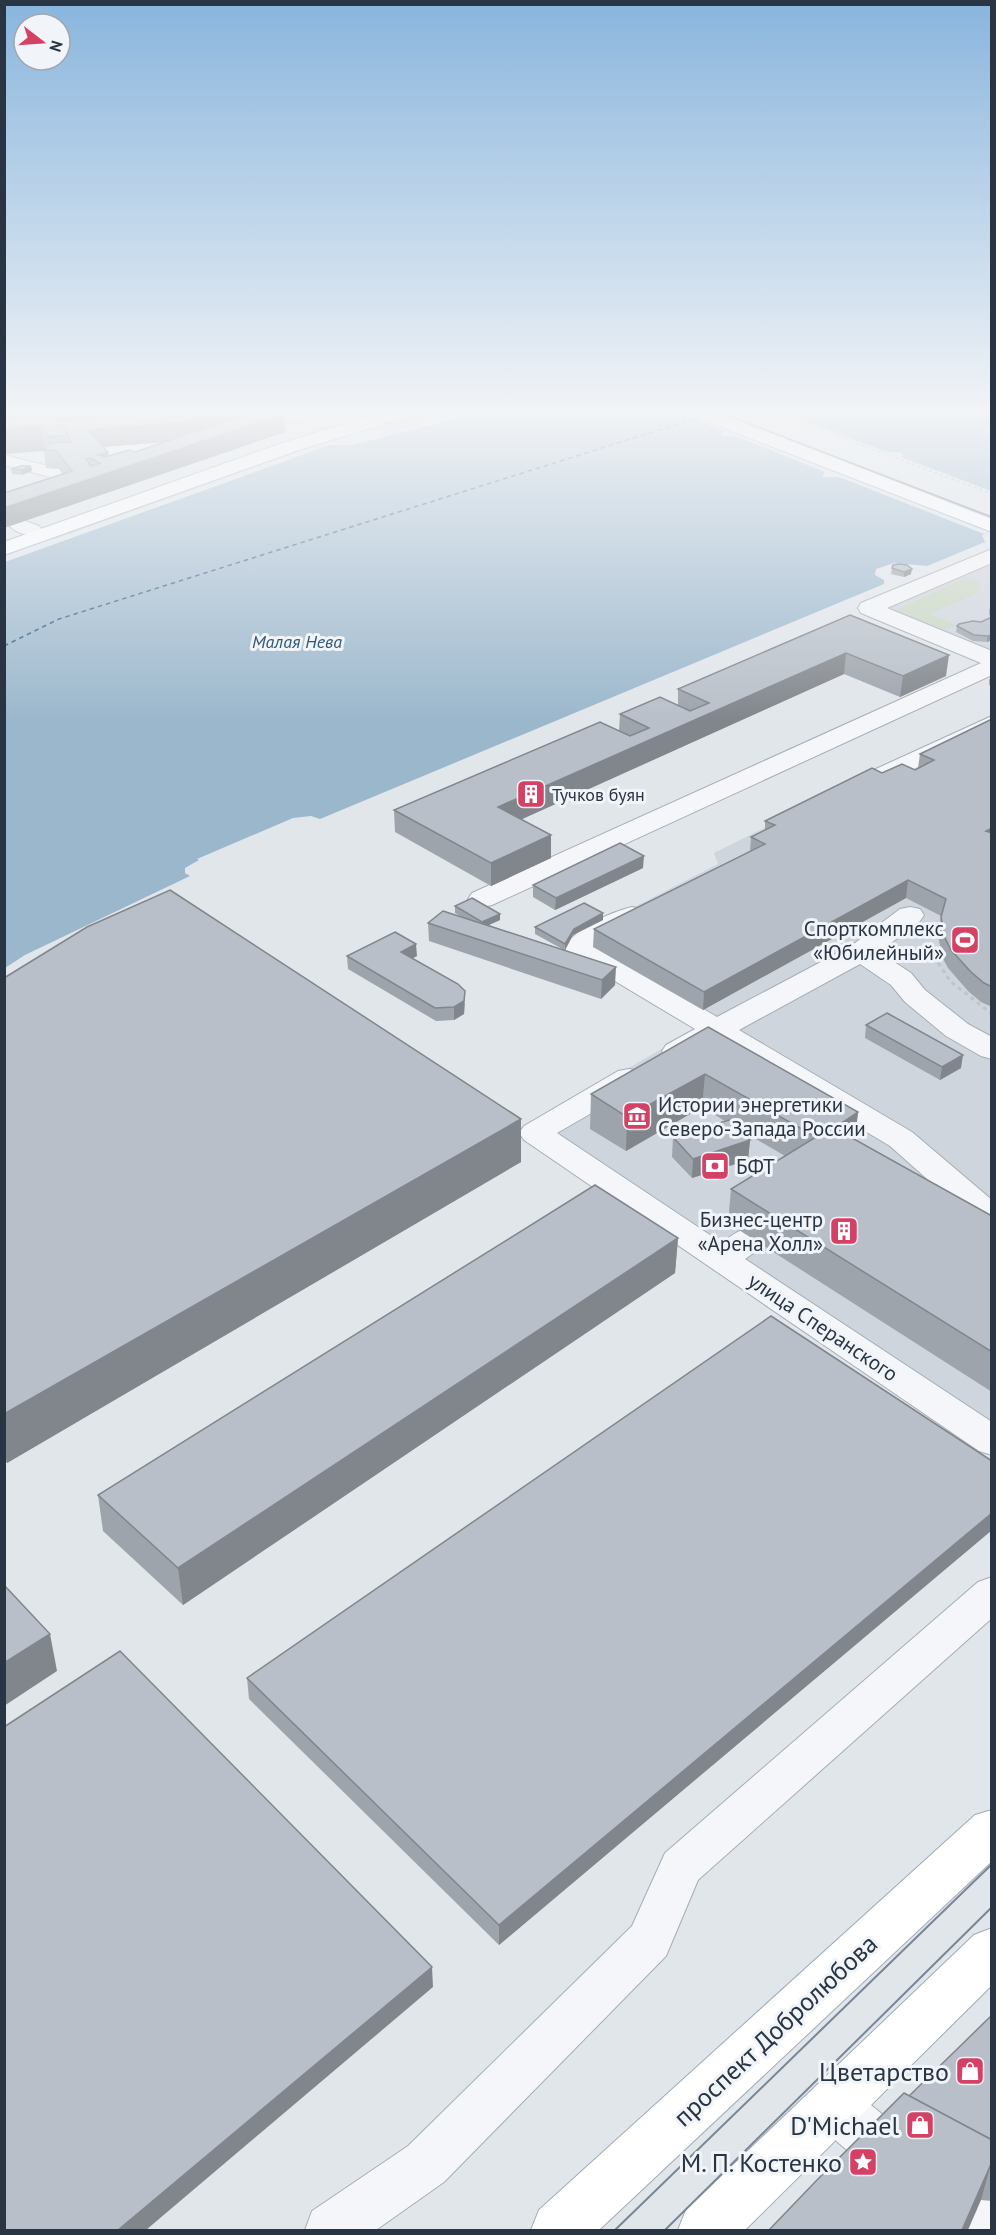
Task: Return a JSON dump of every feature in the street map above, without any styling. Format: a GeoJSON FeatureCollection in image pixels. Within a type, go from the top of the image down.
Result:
{"type":"FeatureCollection","features":[{"type":"Feature","properties":{"kind":"main road"},"geometry":{"type":"LineString","coordinates":[[4,539],[25,527],[67,513]]}},
{"type":"Feature","properties":{"kind":"main road"},"geometry":{"type":"LineString","coordinates":[[4,549],[91,513]]}},
{"type":"Feature","properties":{"kind":"main road"},"geometry":{"type":"LineString","coordinates":[[959,513],[992,526]]}},
{"type":"Feature","properties":{"kind":"main road","name":"проспект Добролюбова"},"geometry":{"type":"LineString","coordinates":[[560,2230],[992,1830]]}},
{"type":"Feature","properties":{"kind":"main road"},"geometry":{"type":"LineString","coordinates":[[706,2230],[992,1951]]}},
{"type":"Feature","properties":{"kind":"street"},"geometry":{"type":"LineString","coordinates":[[992,555],[868,608],[992,659]]}},
{"type":"Feature","properties":{"kind":"street"},"geometry":{"type":"LineString","coordinates":[[482,899],[992,666]]}},
{"type":"Feature","properties":{"kind":"street"},"geometry":{"type":"LineString","coordinates":[[841,795],[992,723]]}},
{"type":"Feature","properties":{"kind":"street"},"geometry":{"type":"LineString","coordinates":[[650,905],[599,932],[578,947],[714,1030],[901,1138],[992,1218]]}},
{"type":"Feature","properties":{"kind":"street"},"geometry":{"type":"LineString","coordinates":[[714,1030],[861,951],[910,915]]}},
{"type":"Feature","properties":{"kind":"street"},"geometry":{"type":"LineString","coordinates":[[861,951],[900,979],[915,996],[957,1030],[992,1050]]}},
{"type":"Feature","properties":{"kind":"street","name":"улица Сперанского"},"geometry":{"type":"LineString","coordinates":[[714,1030],[535,1133],[992,1441]]}},
{"type":"Feature","properties":{"kind":"street"},"geometry":{"type":"LineString","coordinates":[[874,1156],[901,1138]]}},
{"type":"Feature","properties":{"kind":"street"},"geometry":{"type":"LineString","coordinates":[[722,1259],[751,1238]]}},
{"type":"Feature","properties":{"kind":"street"},"geometry":{"type":"LineString","coordinates":[[331,2230],[426,2164],[649,1941],[681,1867],[992,1593]]}},
{"type":"Feature","properties":{"kind":"street"},"geometry":{"type":"LineString","coordinates":[[832,2105],[880,2145]]}},
{"type":"Feature","properties":{"kind":"path"},"geometry":{"type":"LineString","coordinates":[[913,956],[934,956],[950,981],[992,1014]]}},
{"type":"Feature","properties":{"kind":"shaded area"},"geometry":{"type":"Polygon","coordinates":[[[991,565],[991,668],[867,617],[991,565]]]}},
{"type":"Feature","properties":{"kind":"shaded area"},"geometry":{"type":"Polygon","coordinates":[[[991,715],[991,1426],[529,1126],[701,1026],[576,937],[718,864],[714,853],[991,715]]]}},
{"type":"Feature","properties":{"kind":"green space"},"geometry":{"type":"Polygon","coordinates":[[[116,513],[127,513],[55,539],[50,537],[116,513]]]}},
{"type":"Feature","properties":{"kind":"green space"},"geometry":{"type":"Polygon","coordinates":[[[967,577],[981,583],[978,593],[930,614],[956,625],[942,632],[898,615],[898,609],[967,577]]]}},
{"type":"Feature","properties":{"kind":"water","name":"Малая Нева"},"geometry":{"type":"Polygon","coordinates":[[[140,513],[992,513],[992,532],[982,535],[985,542],[927,566],[894,563],[876,569],[875,575],[884,580],[884,584],[320,819],[311,816],[293,818],[197,859],[199,860],[185,868],[185,873],[190,876],[25,955],[5,968],[5,562],[140,513]]]}},
{"type":"Feature","properties":{"kind":"pier"},"geometry":{"type":"Polygon","coordinates":[[[931,513],[991,513],[991,532],[984,534],[931,513]]]}},
{"type":"Feature","properties":{"kind":"building"},"geometry":{"type":"Polygon","coordinates":[[[893,565],[907,565],[912,569],[904,572],[892,568],[893,565]]]}},
{"type":"Feature","properties":{"kind":"building"},"geometry":{"type":"Polygon","coordinates":[[[850,615],[949,655],[903,676],[846,653],[498,807],[551,835],[491,863],[394,810],[600,722],[630,736],[649,728],[620,714],[660,697],[690,711],[709,703],[678,689],[850,615]]]}},
{"type":"Feature","properties":{"kind":"building"},"geometry":{"type":"Polygon","coordinates":[[[992,617],[992,635],[974,635],[957,626],[973,621],[981,622],[992,617]]]}},
{"type":"Feature","properties":{"kind":"building"},"geometry":{"type":"Polygon","coordinates":[[[992,719],[992,828],[986,831],[992,833],[992,987],[971,972],[951,950],[945,938],[941,917],[946,899],[908,880],[704,992],[594,929],[765,844],[751,837],[775,825],[765,821],[872,768],[882,773],[902,764],[915,770],[934,760],[920,754],[992,719]]]}},
{"type":"Feature","properties":{"kind":"building"},"geometry":{"type":"Polygon","coordinates":[[[620,843],[644,856],[556,898],[533,885],[620,843]]]}},
{"type":"Feature","properties":{"kind":"building"},"geometry":{"type":"Polygon","coordinates":[[[170,890],[521,1119],[4,1414],[4,978],[87,927],[170,890]]]}},
{"type":"Feature","properties":{"kind":"building"},"geometry":{"type":"Polygon","coordinates":[[[472,898],[500,914],[482,922],[455,906],[472,898]]]}},
{"type":"Feature","properties":{"kind":"building"},"geometry":{"type":"Polygon","coordinates":[[[584,903],[603,913],[574,929],[565,944],[535,927],[584,903]]]}},
{"type":"Feature","properties":{"kind":"building"},"geometry":{"type":"Polygon","coordinates":[[[443,911],[616,967],[602,980],[428,923],[443,911]]]}},
{"type":"Feature","properties":{"kind":"building"},"geometry":{"type":"Polygon","coordinates":[[[395,932],[416,944],[401,952],[458,984],[465,991],[464,1001],[454,1007],[435,1008],[347,956],[395,932]]]}},
{"type":"Feature","properties":{"kind":"building"},"geometry":{"type":"Polygon","coordinates":[[[887,1013],[963,1055],[942,1067],[866,1025],[887,1013]]]}},
{"type":"Feature","properties":{"kind":"building"},"geometry":{"type":"Polygon","coordinates":[[[708,1027],[858,1112],[834,1128],[992,1216],[992,1352],[731,1189],[816,1137],[705,1074],[627,1117],[591,1094],[708,1027]]]}},
{"type":"Feature","properties":{"kind":"building"},"geometry":{"type":"Polygon","coordinates":[[[729,1120],[750,1140],[693,1159],[673,1137],[729,1120]]]}},
{"type":"Feature","properties":{"kind":"building"},"geometry":{"type":"Polygon","coordinates":[[[595,1185],[678,1238],[178,1568],[98,1495],[595,1185]]]}},
{"type":"Feature","properties":{"kind":"building"},"geometry":{"type":"Polygon","coordinates":[[[771,1316],[992,1461],[992,1513],[499,1925],[247,1678],[771,1316]]]}},
{"type":"Feature","properties":{"kind":"building"},"geometry":{"type":"Polygon","coordinates":[[[4,1585],[50,1634],[4,1663],[4,1585]]]}},
{"type":"Feature","properties":{"kind":"building"},"geometry":{"type":"Polygon","coordinates":[[[120,1651],[432,1967],[118,2230],[4,2230],[4,1727],[120,1651]]]}},
{"type":"Feature","properties":{"kind":"building"},"geometry":{"type":"Polygon","coordinates":[[[992,2015],[992,2140],[909,2096],[992,2015]]]}},
{"type":"Feature","properties":{"kind":"building"},"geometry":{"type":"Polygon","coordinates":[[[904,2093],[992,2140],[992,2165],[962,2230],[769,2230],[816,2181],[904,2093]]]}},
{"type":"Feature","properties":{"kind":"ferry route"},"geometry":{"type":"LineString","coordinates":[[4,646],[59,619],[395,513]]}},
{"type":"Feature","properties":{"kind":"tram line"},"geometry":{"type":"LineString","coordinates":[[982,513],[992,517]]}},
{"type":"Feature","properties":{"kind":"tram line"},"geometry":{"type":"LineString","coordinates":[[615,2230],[992,1864]]}},
{"type":"Feature","properties":{"kind":"tram line"},"geometry":{"type":"LineString","coordinates":[[665,2230],[992,1907]]}},
{"type":"Feature","properties":{"kind":"place","name":"Тучков буян"},"geometry":{"type":"Point","coordinates":[531,794]}},
{"type":"Feature","properties":{"kind":"place","name":"Спорткомплекс «Юбилейный»"},"geometry":{"type":"Point","coordinates":[965,940]}},
{"type":"Feature","properties":{"kind":"place","name":"Истории энергетики Северо-Запада России"},"geometry":{"type":"Point","coordinates":[637,1116]}},
{"type":"Feature","properties":{"kind":"place","name":"БФТ"},"geometry":{"type":"Point","coordinates":[715,1166]}},
{"type":"Feature","properties":{"kind":"place","name":"Бизнес-центр «Арена Холл»"},"geometry":{"type":"Point","coordinates":[844,1231]}},
{"type":"Feature","properties":{"kind":"place","name":"Цветарство"},"geometry":{"type":"Point","coordinates":[970,2071]}},
{"type":"Feature","properties":{"kind":"place","name":"D'Michael"},"geometry":{"type":"Point","coordinates":[920,2125]}},
{"type":"Feature","properties":{"kind":"place","name":"М. П. Костенко"},"geometry":{"type":"Point","coordinates":[863,2162]}}]}
